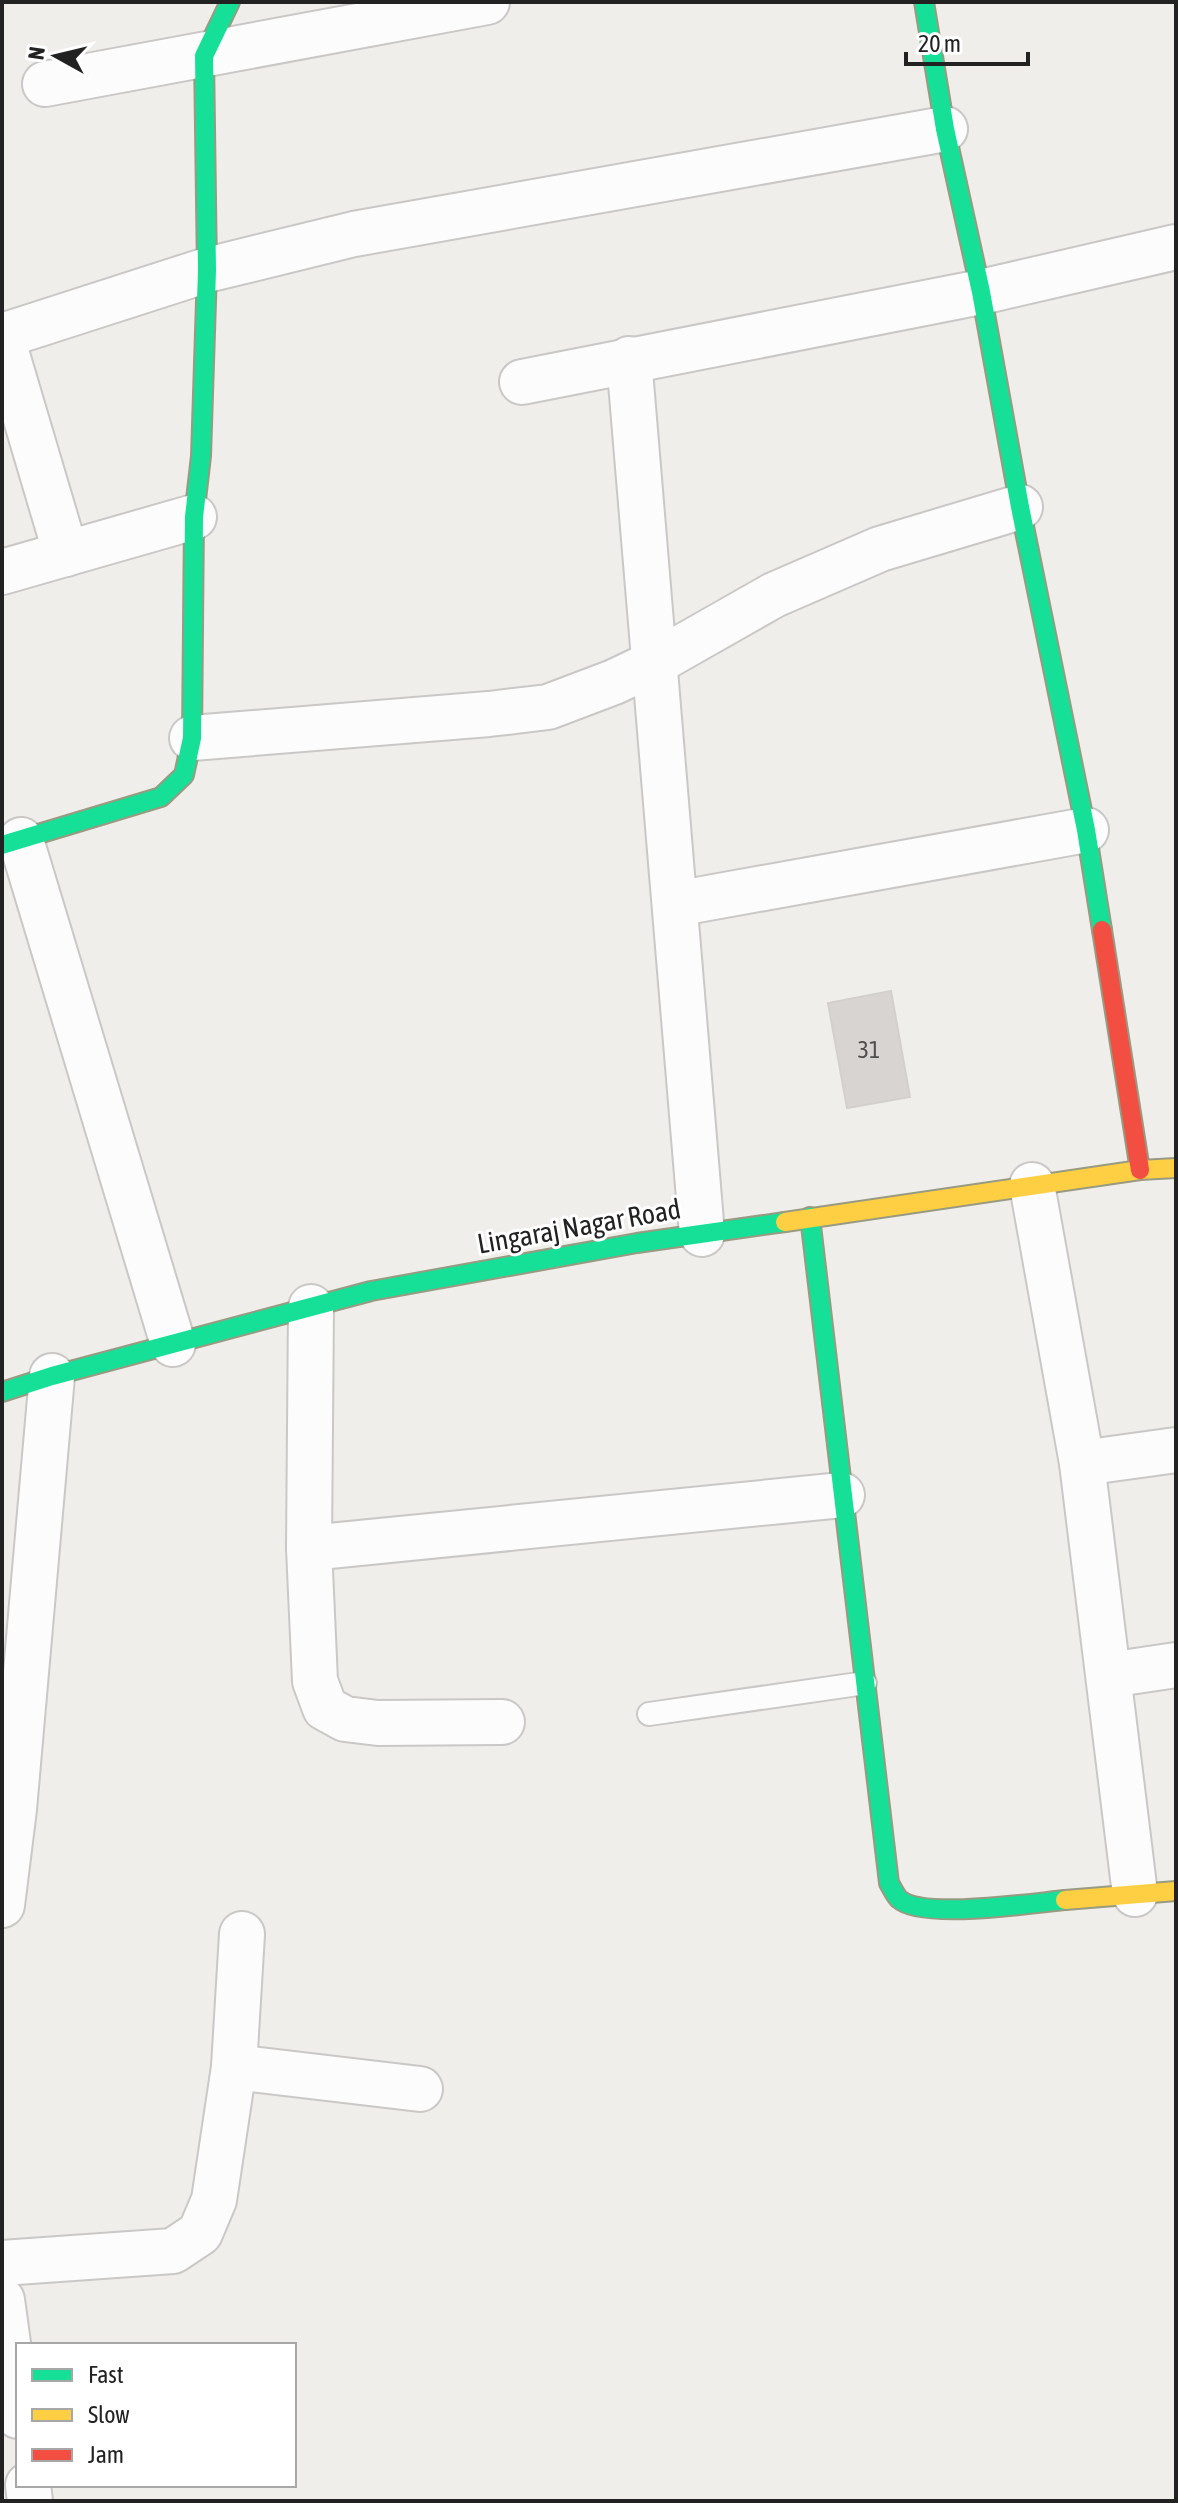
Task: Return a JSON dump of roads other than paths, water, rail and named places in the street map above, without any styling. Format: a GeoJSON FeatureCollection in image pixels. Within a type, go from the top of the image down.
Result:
{"type":"FeatureCollection","features":[{"type":"Feature","properties":{"kind":"street"},"geometry":{"type":"LineString","coordinates":[[173,1344],[12,842],[161,797],[184,775],[192,738],[194,517],[201,456],[207,270],[204,56],[230,2]]}},
{"type":"Feature","properties":{"kind":"street"},"geometry":{"type":"LineString","coordinates":[[45,84],[487,2]]}},
{"type":"Feature","properties":{"kind":"street"},"geometry":{"type":"LineString","coordinates":[[924,2],[945,129],[981,292],[1020,507],[1086,830],[1140,1170]]}},
{"type":"Feature","properties":{"kind":"street"},"geometry":{"type":"LineString","coordinates":[[66,554],[2,337],[207,270],[354,234],[945,129]]}},
{"type":"Feature","properties":{"kind":"street"},"geometry":{"type":"LineString","coordinates":[[522,382],[981,292],[1176,247]]}},
{"type":"Feature","properties":{"kind":"street"},"geometry":{"type":"LineString","coordinates":[[629,359],[702,1234]]}},
{"type":"Feature","properties":{"kind":"street"},"geometry":{"type":"LineString","coordinates":[[192,738],[548,707],[656,662],[774,595],[866,555],[1020,507]]}},
{"type":"Feature","properties":{"kind":"street"},"geometry":{"type":"LineString","coordinates":[[2,572],[194,517]]}},
{"type":"Feature","properties":{"kind":"street"},"geometry":{"type":"LineString","coordinates":[[675,904],[1086,830]]}},
{"type":"Feature","properties":{"kind":"street","name":"Lingaraj Nagar Road"},"geometry":{"type":"LineString","coordinates":[[2,1392],[371,1291],[637,1243],[1032,1185],[1176,1168]]}},
{"type":"Feature","properties":{"kind":"street"},"geometry":{"type":"LineString","coordinates":[[810,1217],[889,1883],[900,1900],[924,1909],[960,1909],[1155,1893],[1109,1675],[1082,1463],[1032,1185]]}},
{"type":"Feature","properties":{"kind":"street"},"geometry":{"type":"LineString","coordinates":[[311,1307],[309,1548],[315,1681],[325,1708],[345,1719],[378,1723],[502,1722]]}},
{"type":"Feature","properties":{"kind":"street"},"geometry":{"type":"LineString","coordinates":[[2,1905],[14,1809],[52,1376]]}},
{"type":"Feature","properties":{"kind":"street"},"geometry":{"type":"LineString","coordinates":[[1082,1463],[1176,1450]]}},
{"type":"Feature","properties":{"kind":"street"},"geometry":{"type":"LineString","coordinates":[[309,1548],[842,1495]]}},
{"type":"Feature","properties":{"kind":"street"},"geometry":{"type":"LineString","coordinates":[[1109,1675],[1176,1665]]}},
{"type":"Feature","properties":{"kind":"street"},"geometry":{"type":"LineString","coordinates":[[2,2263],[173,2251],[200,2233],[214,2200],[234,2067],[242,1934]]}},
{"type":"Feature","properties":{"kind":"street"},"geometry":{"type":"LineString","coordinates":[[234,2067],[420,2089]]}},
{"type":"Feature","properties":{"kind":"street"},"geometry":{"type":"LineString","coordinates":[[2,2300],[16,2402]]}},
{"type":"Feature","properties":{"kind":"lane"},"geometry":{"type":"LineString","coordinates":[[649,1714],[865,1683]]}}]}
